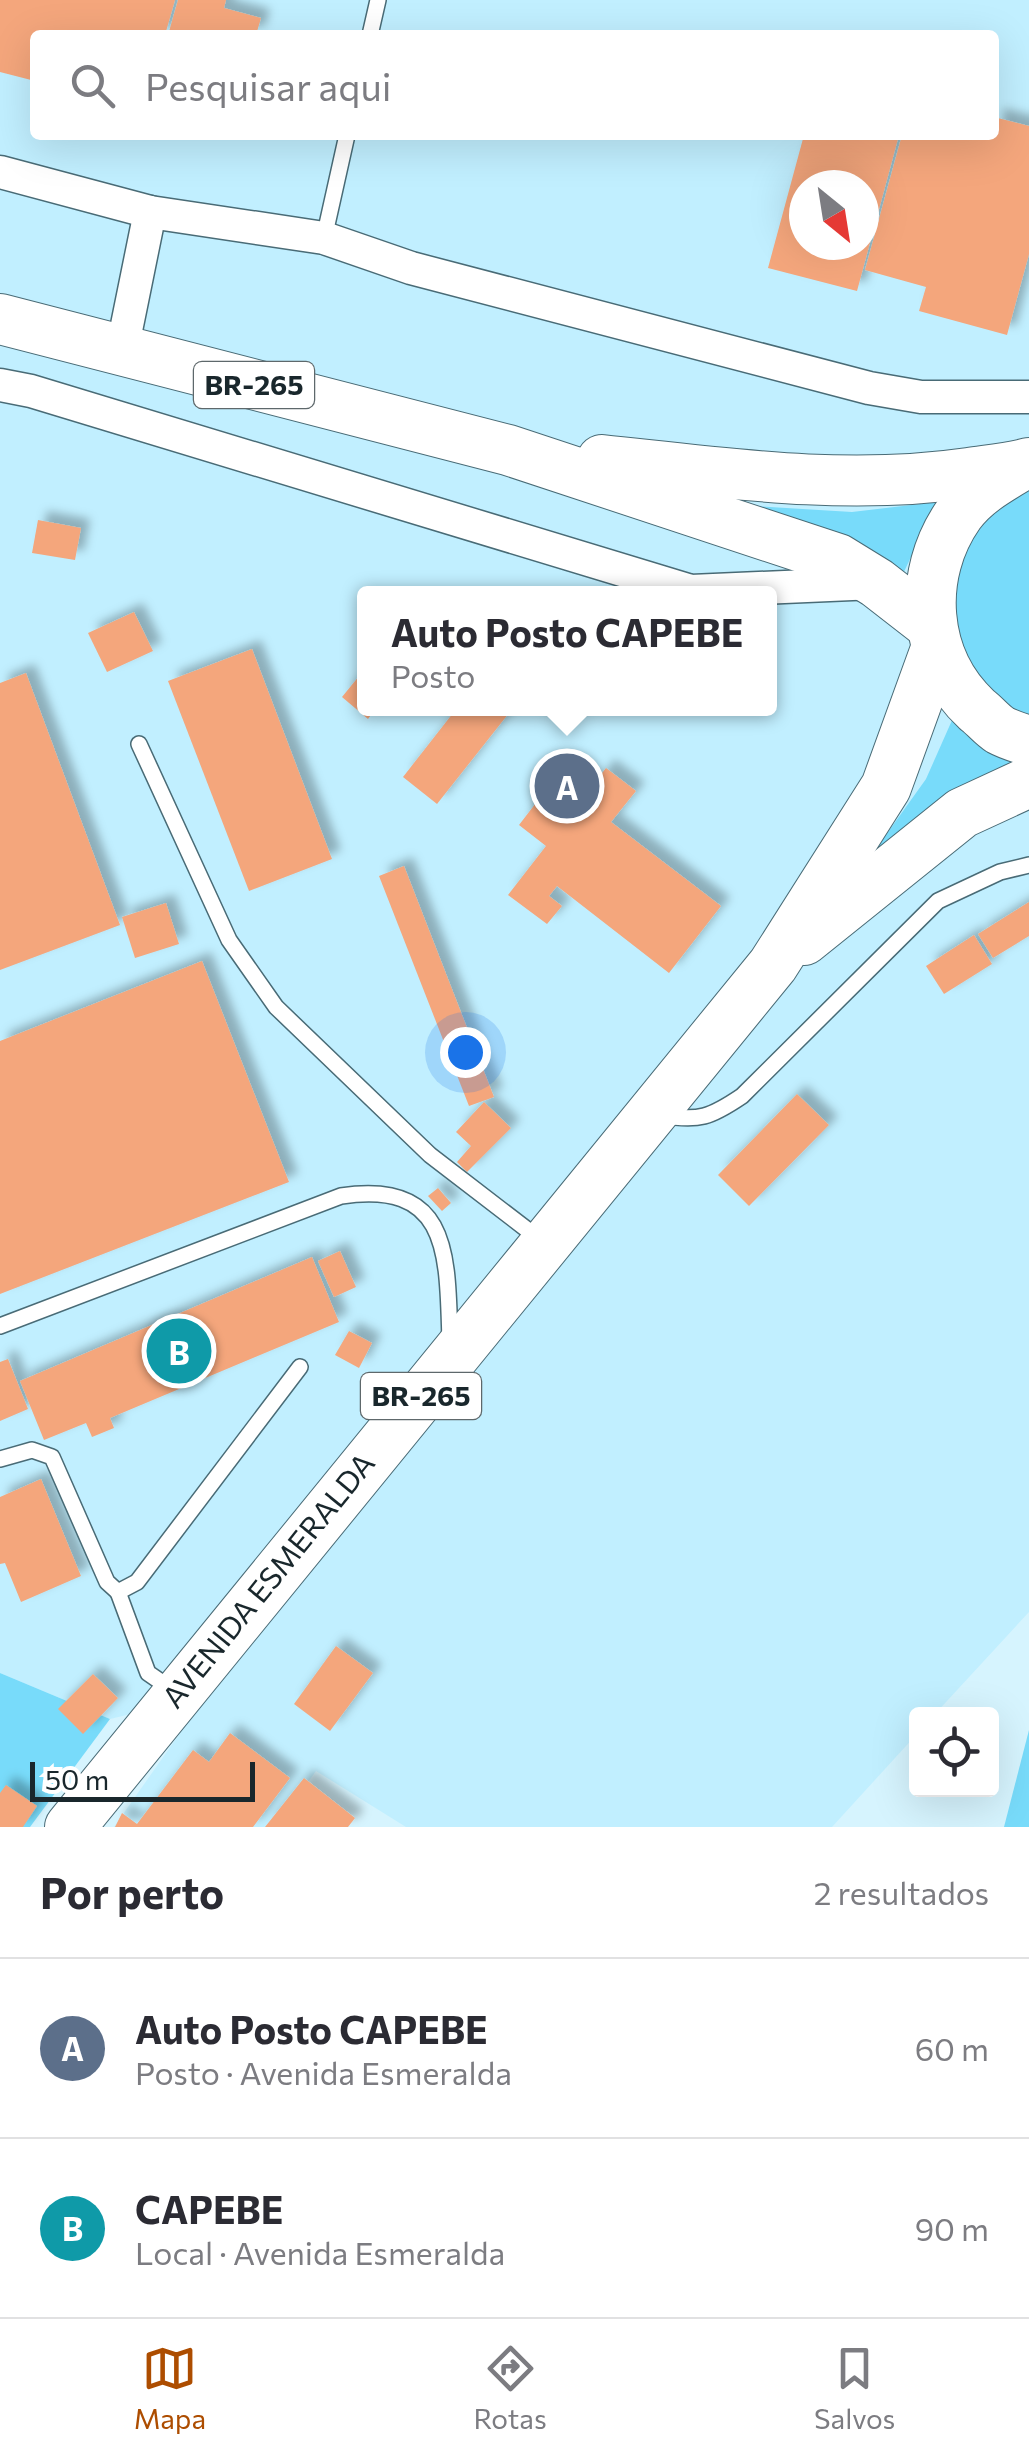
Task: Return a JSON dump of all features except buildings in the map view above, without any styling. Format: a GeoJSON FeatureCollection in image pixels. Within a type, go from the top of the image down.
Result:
{"type":"FeatureCollection","features":[{"type":"Feature","properties":{"kind":"main road","name":"BR-265"},"geometry":{"type":"LineString","coordinates":[[0,318],[508,450],[838,559],[877,583],[933,637]]}},
{"type":"Feature","properties":{"kind":"main road","name":"BR-265"},"geometry":{"type":"LineString","coordinates":[[508,450],[798,480],[925,479],[1026,464]]}},
{"type":"Feature","properties":{"kind":"main road"},"geometry":{"type":"LineString","coordinates":[[1026,464],[988,484],[960,512],[940,547],[930,586],[933,637],[961,695],[1000,730],[1029,741]]}},
{"type":"Feature","properties":{"kind":"main road","name":"AVENIDA ESMERALDA"},"geometry":{"type":"LineString","coordinates":[[70,1827],[773,965],[886,786],[933,637]]}},
{"type":"Feature","properties":{"kind":"main road","name":"AVENIDA ESMERALDA"},"geometry":{"type":"LineString","coordinates":[[773,965],[962,813],[1029,782]]}},
{"type":"Feature","properties":{"kind":"street"},"geometry":{"type":"LineString","coordinates":[[0,172],[150,212],[324,238],[411,268],[868,388],[921,397],[1029,396]]}},
{"type":"Feature","properties":{"kind":"street"},"geometry":{"type":"LineString","coordinates":[[122,350],[150,212]]}},
{"type":"Feature","properties":{"kind":"street"},"geometry":{"type":"LineString","coordinates":[[0,384],[674,586]]}},
{"type":"Feature","properties":{"kind":"street"},"geometry":{"type":"LineString","coordinates":[[777,587],[877,583]]}},
{"type":"Feature","properties":{"kind":"lane"},"geometry":{"type":"LineString","coordinates":[[371,30],[378,0]]}},
{"type":"Feature","properties":{"kind":"lane"},"geometry":{"type":"LineString","coordinates":[[324,238],[346,140]]}},
{"type":"Feature","properties":{"kind":"lane"},"geometry":{"type":"LineString","coordinates":[[139,744],[229,940],[276,1007],[430,1155],[546,1244]]}},
{"type":"Feature","properties":{"kind":"lane"},"geometry":{"type":"LineString","coordinates":[[652,1113],[689,1120],[714,1114],[742,1096],[938,902],[1000,872],[1029,865]]}},
{"type":"Feature","properties":{"kind":"lane"},"geometry":{"type":"LineString","coordinates":[[0,1326],[341,1196],[372,1192],[398,1197],[422,1212],[439,1234],[447,1259],[451,1360]]}},
{"type":"Feature","properties":{"kind":"lane"},"geometry":{"type":"LineString","coordinates":[[118,1592],[138,1582],[300,1367]]}},
{"type":"Feature","properties":{"kind":"lane"},"geometry":{"type":"LineString","coordinates":[[0,1458],[32,1450],[52,1457],[108,1582],[118,1592],[148,1672],[177,1693]]}},
{"type":"Feature","properties":{"kind":"shaded area"},"geometry":{"type":"Polygon","coordinates":[[[0,0],[1029,0],[1029,1612],[941,1707],[909,1707],[909,1743],[832,1827],[406,1827],[316,1771],[276,1827],[114,1827],[206,1696],[110,1719],[0,1673],[0,0]]]}},
{"type":"Feature","properties":{"kind":"shaded area"},"geometry":{"type":"Polygon","coordinates":[[[1029,488],[1029,718],[995,698],[971,670],[957,638],[952,603],[957,568],[971,536],[995,508],[1029,488]]]}},
{"type":"Feature","properties":{"kind":"shaded area"},"geometry":{"type":"Polygon","coordinates":[[[937,502],[902,576],[736,505],[852,512],[937,502]]]}},
{"type":"Feature","properties":{"kind":"shaded area"},"geometry":{"type":"Polygon","coordinates":[[[953,718],[1023,766],[873,853],[926,779],[953,718]]]}},
{"type":"Feature","properties":{"kind":"shaded area"},"geometry":{"type":"Polygon","coordinates":[[[0,1673],[110,1719],[30,1827],[0,1827],[0,1673]]]}},
{"type":"Feature","properties":{"kind":"shaded area"},"geometry":{"type":"Polygon","coordinates":[[[1029,1730],[1029,1827],[1004,1827],[1029,1730]]]}},
{"type":"Feature","properties":{"kind":"place","name":"Auto Posto CAPEBE"},"geometry":{"type":"Point","coordinates":[567,786]}},
{"type":"Feature","properties":{"kind":"place","name":"CAPEBE"},"geometry":{"type":"Point","coordinates":[179,1351]}}]}
